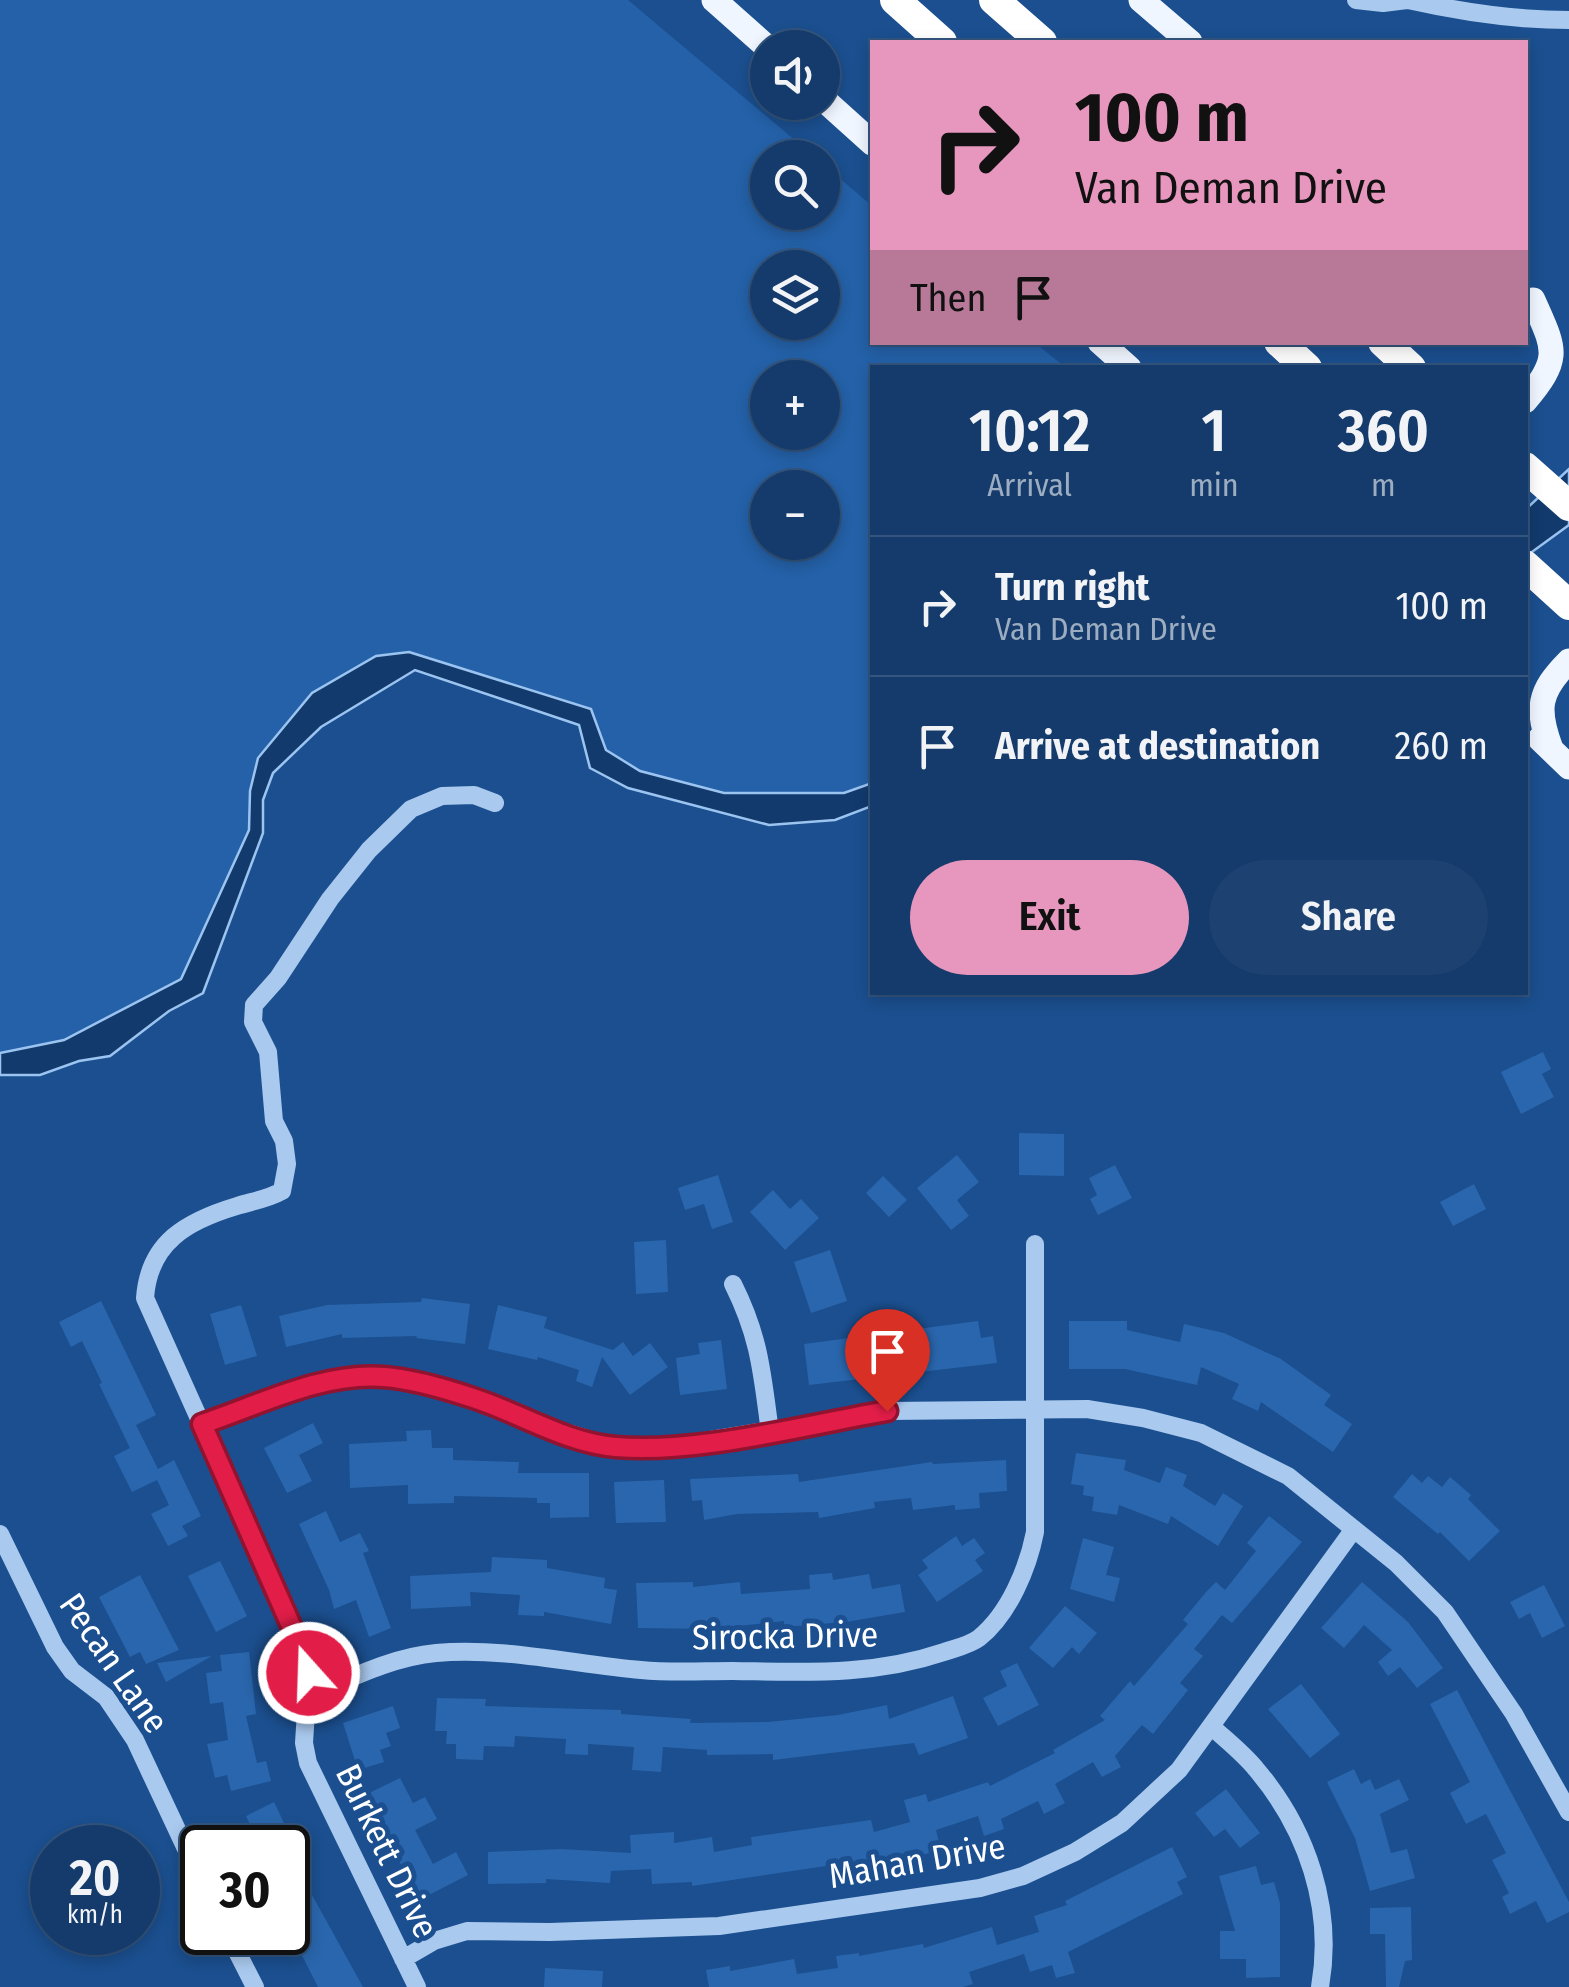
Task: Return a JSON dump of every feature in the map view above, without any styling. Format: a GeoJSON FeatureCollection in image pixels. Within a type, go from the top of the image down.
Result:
{"type":"FeatureCollection","features":[{"type":"Feature","properties":{"kind":"highway"},"geometry":{"type":"LineString","coordinates":[[894,0],[940,40]]}},
{"type":"Feature","properties":{"kind":"highway"},"geometry":{"type":"LineString","coordinates":[[994,0],[1040,40]]}},
{"type":"Feature","properties":{"kind":"highway"},"geometry":{"type":"LineString","coordinates":[[1283,345],[1304,365]]}},
{"type":"Feature","properties":{"kind":"highway"},"geometry":{"type":"LineString","coordinates":[[1386,345],[1408,365]]}},
{"type":"Feature","properties":{"kind":"highway"},"geometry":{"type":"LineString","coordinates":[[1528,470],[1569,506]]}},
{"type":"Feature","properties":{"kind":"highway"},"geometry":{"type":"LineString","coordinates":[[1528,568],[1569,605]]}},
{"type":"Feature","properties":{"kind":"main road"},"geometry":{"type":"LineString","coordinates":[[714,0],[750,32]]}},
{"type":"Feature","properties":{"kind":"main road"},"geometry":{"type":"LineString","coordinates":[[1142,0],[1188,40]]}},
{"type":"Feature","properties":{"kind":"main road"},"geometry":{"type":"LineString","coordinates":[[840,114],[870,141]]}},
{"type":"Feature","properties":{"kind":"main road"},"geometry":{"type":"LineString","coordinates":[[1529,297],[1569,330]]}},
{"type":"Feature","properties":{"kind":"main road"},"geometry":{"type":"LineString","coordinates":[[1528,397],[1549,373],[1552,351],[1529,297]]}},
{"type":"Feature","properties":{"kind":"main road"},"geometry":{"type":"LineString","coordinates":[[1103,345],[1126,365]]}},
{"type":"Feature","properties":{"kind":"main road"},"geometry":{"type":"LineString","coordinates":[[1560,758],[1542,724],[1541,708],[1547,686],[1569,661]]}},
{"type":"Feature","properties":{"kind":"main road"},"geometry":{"type":"LineString","coordinates":[[1528,729],[1560,758]]}},
{"type":"Feature","properties":{"kind":"street"},"geometry":{"type":"LineString","coordinates":[[1356,0],[1408,0],[1448,9],[1569,20]]}},
{"type":"Feature","properties":{"kind":"street","name":"Burkett Drive"},"geometry":{"type":"LineString","coordinates":[[417,1987],[308,1764],[304,1743],[308,1664],[144,1298],[146,1273],[163,1245],[187,1226],[282,1191],[284,1141],[274,1121],[268,1052],[253,1022],[254,1005],[278,978],[330,899],[369,850],[410,808],[442,796],[474,795],[495,802]]}},
{"type":"Feature","properties":{"kind":"street","name":"Sirocka Drive"},"geometry":{"type":"LineString","coordinates":[[306,1697],[390,1663],[435,1653],[503,1654],[646,1671],[820,1672],[877,1670],[975,1641],[990,1628],[1030,1559],[1035,1532],[1035,1244]]}},
{"type":"Feature","properties":{"kind":"street"},"geometry":{"type":"LineString","coordinates":[[732,1284],[756,1336],[770,1432]]}},
{"type":"Feature","properties":{"kind":"street"},"geometry":{"type":"LineString","coordinates":[[202,1424],[330,1380],[387,1377],[473,1398],[536,1424],[614,1447],[662,1448],[887,1411],[1087,1409],[1200,1433],[1288,1476],[1396,1563],[1444,1612],[1514,1714],[1569,1812]]}},
{"type":"Feature","properties":{"kind":"street","name":"Mahan Drive"},"geometry":{"type":"LineString","coordinates":[[403,1959],[434,1941],[466,1931],[719,1926],[980,1888],[1022,1876],[1075,1852],[1135,1812],[1179,1770],[1354,1529]]}},
{"type":"Feature","properties":{"kind":"street","name":"Pecan Lane"},"geometry":{"type":"LineString","coordinates":[[0,1534],[55,1647],[72,1671],[106,1698],[135,1740],[180,1836]]}},
{"type":"Feature","properties":{"kind":"street"},"geometry":{"type":"LineString","coordinates":[[1210,1726],[1255,1767],[1300,1832],[1319,1895],[1324,1937],[1320,1987]]}},
{"type":"Feature","properties":{"kind":"street"},"geometry":{"type":"LineString","coordinates":[[239,1955],[255,1987]]}},
{"type":"Feature","properties":{"kind":"shaded area"},"geometry":{"type":"Polygon","coordinates":[[[0,0],[628,0],[750,102],[750,120],[771,120],[795,140],[750,140],[750,230],[840,230],[840,179],[870,204],[870,345],[1038,345],[1062,365],[870,365],[870,784],[844,793],[724,793],[639,771],[606,750],[591,709],[409,652],[312,693],[292,719],[250,791],[249,830],[181,979],[64,1040],[0,1053],[0,0]]]}},
{"type":"Feature","properties":{"kind":"shaded area"},"geometry":{"type":"Polygon","coordinates":[[[1569,469],[1569,525],[1528,555],[1528,507],[1569,469]]]}},
{"type":"Feature","properties":{"kind":"shaded area"},"geometry":{"type":"Polygon","coordinates":[[[409,652],[591,709],[606,750],[640,771],[724,793],[844,793],[870,784],[870,807],[835,820],[769,825],[628,788],[590,768],[579,725],[415,670],[321,727],[273,773],[263,800],[263,833],[203,993],[169,1011],[110,1056],[79,1061],[40,1075],[0,1075],[0,1053],[64,1040],[181,979],[249,830],[250,791],[258,758],[312,693],[376,656],[409,652]]]}},
{"type":"Feature","properties":{"kind":"building"},"geometry":{"type":"Polygon","coordinates":[[[1543,1052],[1551,1069],[1542,1074],[1554,1097],[1521,1114],[1501,1072],[1543,1052]]]}},
{"type":"Feature","properties":{"kind":"building"},"geometry":{"type":"Polygon","coordinates":[[[1019,1133],[1064,1134],[1064,1176],[1019,1175],[1019,1133]]]}},
{"type":"Feature","properties":{"kind":"building"},"geometry":{"type":"Polygon","coordinates":[[[957,1155],[979,1182],[957,1200],[969,1216],[951,1230],[917,1188],[957,1155]]]}},
{"type":"Feature","properties":{"kind":"building"},"geometry":{"type":"Polygon","coordinates":[[[1115,1165],[1132,1198],[1098,1215],[1090,1199],[1097,1195],[1089,1178],[1115,1165]]]}},
{"type":"Feature","properties":{"kind":"building"},"geometry":{"type":"Polygon","coordinates":[[[718,1175],[733,1222],[712,1229],[704,1204],[685,1210],[678,1188],[718,1175]]]}},
{"type":"Feature","properties":{"kind":"building"},"geometry":{"type":"Polygon","coordinates":[[[883,1176],[907,1200],[889,1217],[866,1193],[883,1176]]]}},
{"type":"Feature","properties":{"kind":"building"},"geometry":{"type":"Polygon","coordinates":[[[1474,1184],[1486,1209],[1453,1226],[1440,1202],[1474,1184]]]}},
{"type":"Feature","properties":{"kind":"building"},"geometry":{"type":"Polygon","coordinates":[[[773,1190],[790,1209],[801,1199],[819,1218],[785,1250],[750,1212],[773,1190]]]}},
{"type":"Feature","properties":{"kind":"building"},"geometry":{"type":"Polygon","coordinates":[[[666,1240],[668,1292],[636,1294],[634,1242],[666,1240]]]}},
{"type":"Feature","properties":{"kind":"building"},"geometry":{"type":"Polygon","coordinates":[[[830,1250],[847,1301],[811,1313],[794,1262],[830,1250]]]}},
{"type":"Feature","properties":{"kind":"building"},"geometry":{"type":"Polygon","coordinates":[[[422,1298],[470,1304],[465,1344],[417,1336],[342,1338],[342,1334],[286,1347],[279,1316],[327,1305],[421,1302],[422,1298]]]}},
{"type":"Feature","properties":{"kind":"building"},"geometry":{"type":"Polygon","coordinates":[[[101,1301],[156,1415],[136,1425],[158,1469],[174,1460],[201,1516],[182,1526],[188,1536],[168,1546],[151,1514],[169,1505],[157,1480],[132,1492],[114,1456],[130,1448],[82,1341],[71,1347],[59,1322],[101,1301]]]}},
{"type":"Feature","properties":{"kind":"building"},"geometry":{"type":"Polygon","coordinates":[[[241,1305],[257,1356],[225,1365],[210,1314],[241,1305]]]}},
{"type":"Feature","properties":{"kind":"building"},"geometry":{"type":"Polygon","coordinates":[[[498,1305],[547,1317],[544,1328],[613,1350],[623,1342],[633,1356],[650,1343],[668,1367],[630,1395],[602,1357],[592,1387],[576,1381],[579,1370],[538,1357],[537,1360],[488,1349],[498,1305]]]}},
{"type":"Feature","properties":{"kind":"building"},"geometry":{"type":"Polygon","coordinates":[[[978,1321],[981,1338],[993,1336],[997,1363],[809,1385],[804,1344],[978,1321]]]}},
{"type":"Feature","properties":{"kind":"building"},"geometry":{"type":"Polygon","coordinates":[[[1069,1321],[1127,1321],[1127,1330],[1180,1342],[1184,1324],[1224,1333],[1281,1359],[1331,1395],[1324,1405],[1352,1424],[1333,1452],[1261,1402],[1258,1411],[1232,1399],[1239,1384],[1201,1367],[1197,1385],[1125,1369],[1069,1369],[1069,1321]]]}},
{"type":"Feature","properties":{"kind":"building"},"geometry":{"type":"Polygon","coordinates":[[[721,1340],[727,1389],[680,1395],[676,1358],[700,1354],[698,1343],[721,1340]]]}},
{"type":"Feature","properties":{"kind":"building"},"geometry":{"type":"Polygon","coordinates":[[[313,1423],[323,1443],[299,1455],[312,1481],[287,1493],[264,1448],[313,1423]]]}},
{"type":"Feature","properties":{"kind":"building"},"geometry":{"type":"Polygon","coordinates":[[[431,1430],[432,1448],[453,1448],[453,1460],[519,1462],[518,1473],[589,1473],[589,1517],[550,1518],[550,1503],[537,1503],[537,1498],[454,1496],[454,1503],[408,1504],[408,1485],[350,1488],[349,1444],[407,1441],[406,1431],[431,1430]]]}},
{"type":"Feature","properties":{"kind":"building"},"geometry":{"type":"Polygon","coordinates":[[[1076,1453],[1126,1460],[1124,1470],[1160,1483],[1166,1467],[1187,1475],[1183,1486],[1215,1506],[1223,1493],[1243,1506],[1218,1546],[1171,1516],[1168,1524],[1119,1505],[1117,1515],[1092,1511],[1094,1497],[1083,1495],[1084,1486],[1071,1484],[1076,1453]]]}},
{"type":"Feature","properties":{"kind":"building"},"geometry":{"type":"Polygon","coordinates":[[[1006,1460],[1007,1491],[979,1493],[980,1508],[955,1510],[955,1505],[913,1510],[911,1498],[874,1502],[875,1508],[819,1518],[818,1512],[737,1514],[704,1520],[702,1500],[692,1501],[690,1479],[798,1474],[799,1482],[932,1462],[1006,1460]]]}},
{"type":"Feature","properties":{"kind":"building"},"geometry":{"type":"Polygon","coordinates":[[[1412,1474],[1422,1483],[1428,1476],[1442,1487],[1450,1477],[1471,1495],[1468,1499],[1500,1531],[1469,1561],[1440,1532],[1393,1497],[1412,1474]]]}},
{"type":"Feature","properties":{"kind":"building"},"geometry":{"type":"Polygon","coordinates":[[[664,1480],[666,1522],[616,1523],[614,1482],[664,1480]]]}},
{"type":"Feature","properties":{"kind":"building"},"geometry":{"type":"Polygon","coordinates":[[[326,1511],[340,1542],[360,1533],[369,1551],[363,1553],[391,1628],[369,1637],[356,1600],[334,1609],[299,1524],[326,1511]]]}},
{"type":"Feature","properties":{"kind":"building"},"geometry":{"type":"Polygon","coordinates":[[[1269,1516],[1302,1542],[1232,1623],[1222,1615],[1194,1649],[1203,1656],[1180,1683],[1188,1690],[1153,1734],[1142,1725],[1115,1756],[1121,1767],[1102,1777],[1093,1762],[1055,1784],[1065,1803],[1044,1814],[1038,1801],[1001,1819],[1004,1829],[984,1836],[978,1816],[936,1830],[941,1850],[895,1862],[827,1871],[826,1866],[692,1886],[692,1882],[652,1884],[651,1869],[611,1871],[610,1883],[546,1879],[546,1883],[488,1884],[488,1852],[561,1849],[631,1853],[630,1835],[674,1832],[674,1843],[712,1837],[714,1852],[752,1845],[751,1837],[871,1820],[874,1832],[910,1822],[904,1800],[926,1794],[928,1802],[988,1782],[990,1786],[1055,1753],[1053,1750],[1105,1720],[1100,1716],[1130,1681],[1134,1686],[1188,1624],[1183,1620],[1206,1592],[1216,1582],[1225,1590],[1256,1551],[1247,1543],[1269,1516]]]}},
{"type":"Feature","properties":{"kind":"building"},"geometry":{"type":"Polygon","coordinates":[[[956,1536],[962,1546],[974,1538],[985,1553],[975,1560],[983,1571],[937,1602],[918,1575],[928,1568],[922,1560],[956,1536]]]}},
{"type":"Feature","properties":{"kind":"building"},"geometry":{"type":"Polygon","coordinates":[[[1083,1538],[1114,1547],[1106,1575],[1120,1578],[1114,1602],[1070,1589],[1083,1538]]]}},
{"type":"Feature","properties":{"kind":"building"},"geometry":{"type":"Polygon","coordinates":[[[492,1557],[547,1560],[547,1568],[605,1578],[604,1588],[617,1590],[611,1624],[544,1612],[544,1616],[518,1615],[520,1595],[470,1592],[471,1606],[411,1609],[410,1576],[491,1572],[492,1557]]]}},
{"type":"Feature","properties":{"kind":"building"},"geometry":{"type":"Polygon","coordinates":[[[220,1561],[247,1616],[216,1632],[188,1576],[220,1561]]]}},
{"type":"Feature","properties":{"kind":"building"},"geometry":{"type":"Polygon","coordinates":[[[832,1573],[833,1580],[869,1574],[872,1589],[900,1584],[905,1612],[784,1627],[784,1621],[711,1629],[638,1628],[636,1583],[693,1582],[693,1587],[740,1582],[741,1594],[810,1589],[809,1575],[832,1573]]]}},
{"type":"Feature","properties":{"kind":"building"},"geometry":{"type":"Polygon","coordinates":[[[140,1575],[179,1650],[146,1664],[140,1652],[130,1657],[99,1597],[140,1575]]]}},
{"type":"Feature","properties":{"kind":"building"},"geometry":{"type":"Polygon","coordinates":[[[1362,1582],[1408,1622],[1443,1668],[1417,1688],[1400,1667],[1388,1676],[1378,1662],[1392,1650],[1364,1625],[1344,1648],[1321,1628],[1362,1582]]]}},
{"type":"Feature","properties":{"kind":"building"},"geometry":{"type":"Polygon","coordinates":[[[1544,1585],[1565,1626],[1542,1638],[1530,1613],[1519,1619],[1510,1602],[1544,1585]]]}},
{"type":"Feature","properties":{"kind":"building"},"geometry":{"type":"Polygon","coordinates":[[[1065,1606],[1097,1633],[1079,1654],[1072,1647],[1053,1668],[1029,1648],[1065,1606]]]}},
{"type":"Feature","properties":{"kind":"building"},"geometry":{"type":"Polygon","coordinates":[[[249,1652],[256,1714],[246,1716],[257,1763],[266,1761],[271,1781],[231,1791],[227,1775],[215,1778],[207,1744],[228,1740],[223,1702],[210,1704],[206,1673],[222,1671],[220,1655],[249,1652]]]}},
{"type":"Feature","properties":{"kind":"building"},"geometry":{"type":"Polygon","coordinates":[[[212,1656],[166,1682],[157,1663],[212,1656]]]}},
{"type":"Feature","properties":{"kind":"building"},"geometry":{"type":"Polygon","coordinates":[[[1017,1663],[1039,1705],[998,1726],[983,1698],[1007,1686],[1000,1671],[1017,1663]]]}},
{"type":"Feature","properties":{"kind":"building"},"geometry":{"type":"Polygon","coordinates":[[[1301,1684],[1340,1734],[1310,1758],[1268,1709],[1301,1684]]]}},
{"type":"Feature","properties":{"kind":"building"},"geometry":{"type":"Polygon","coordinates":[[[1457,1690],[1569,1902],[1569,1912],[1547,1923],[1536,1901],[1510,1914],[1502,1897],[1509,1893],[1492,1860],[1506,1853],[1486,1814],[1466,1824],[1450,1793],[1470,1782],[1430,1704],[1457,1690]]]}},
{"type":"Feature","properties":{"kind":"building"},"geometry":{"type":"Polygon","coordinates":[[[953,1696],[968,1738],[919,1755],[914,1743],[773,1760],[773,1754],[707,1755],[707,1750],[663,1747],[661,1772],[632,1770],[634,1747],[588,1744],[588,1755],[565,1754],[566,1739],[515,1736],[514,1747],[484,1746],[483,1760],[456,1759],[456,1744],[446,1744],[447,1731],[435,1731],[437,1698],[486,1699],[485,1706],[621,1710],[621,1714],[691,1719],[690,1723],[768,1722],[887,1705],[889,1719],[953,1696]]]}},
{"type":"Feature","properties":{"kind":"building"},"geometry":{"type":"Polygon","coordinates":[[[393,1706],[400,1728],[386,1733],[391,1746],[380,1750],[384,1762],[358,1770],[343,1723],[393,1706]]]}},
{"type":"Feature","properties":{"kind":"building"},"geometry":{"type":"Polygon","coordinates":[[[1354,1769],[1361,1784],[1370,1779],[1375,1790],[1399,1779],[1409,1800],[1380,1814],[1391,1853],[1407,1849],[1415,1878],[1370,1891],[1355,1838],[1327,1782],[1354,1769]]]}},
{"type":"Feature","properties":{"kind":"building"},"geometry":{"type":"Polygon","coordinates":[[[400,1778],[413,1803],[425,1797],[437,1819],[415,1830],[433,1864],[456,1852],[468,1875],[419,1900],[365,1795],[400,1778]]]}},
{"type":"Feature","properties":{"kind":"building"},"geometry":{"type":"Polygon","coordinates":[[[1226,1789],[1260,1833],[1240,1848],[1225,1829],[1214,1837],[1195,1813],[1226,1789]]]}},
{"type":"Feature","properties":{"kind":"building"},"geometry":{"type":"Polygon","coordinates":[[[274,1802],[285,1825],[250,1825],[246,1816],[274,1802]]]}},
{"type":"Feature","properties":{"kind":"building"},"geometry":{"type":"Polygon","coordinates":[[[1172,1847],[1187,1877],[1177,1882],[1183,1894],[1068,1952],[1075,1973],[1056,1978],[1052,1965],[1030,1972],[1024,1954],[969,1972],[973,1984],[963,1987],[709,1987],[706,1970],[730,1966],[730,1971],[794,1959],[797,1974],[838,1968],[836,1956],[859,1956],[923,1944],[924,1948],[992,1927],[997,1945],[1039,1932],[1034,1916],[1067,1905],[1065,1901],[1172,1847]]]}},
{"type":"Feature","properties":{"kind":"building"},"geometry":{"type":"Polygon","coordinates":[[[1256,1866],[1261,1885],[1274,1882],[1280,1903],[1280,1977],[1246,1978],[1246,1959],[1220,1959],[1220,1931],[1235,1931],[1219,1876],[1256,1866]]]}},
{"type":"Feature","properties":{"kind":"building"},"geometry":{"type":"Polygon","coordinates":[[[312,1895],[363,1987],[318,1987],[302,1955],[310,1955],[312,1895]]]}},
{"type":"Feature","properties":{"kind":"building"},"geometry":{"type":"Polygon","coordinates":[[[1411,1907],[1412,1960],[1405,1961],[1399,1987],[1386,1987],[1385,1934],[1370,1934],[1370,1908],[1411,1907]]]}},
{"type":"Feature","properties":{"kind":"building"},"geometry":{"type":"Polygon","coordinates":[[[545,1968],[603,1971],[602,1987],[544,1987],[545,1968]]]}},
{"type":"Feature","properties":{"kind":"route"},"geometry":{"type":"LineString","coordinates":[[309,1673],[202,1424],[330,1380],[359,1376],[387,1377],[473,1398],[536,1424],[614,1447],[662,1448],[887,1411]]}}]}
